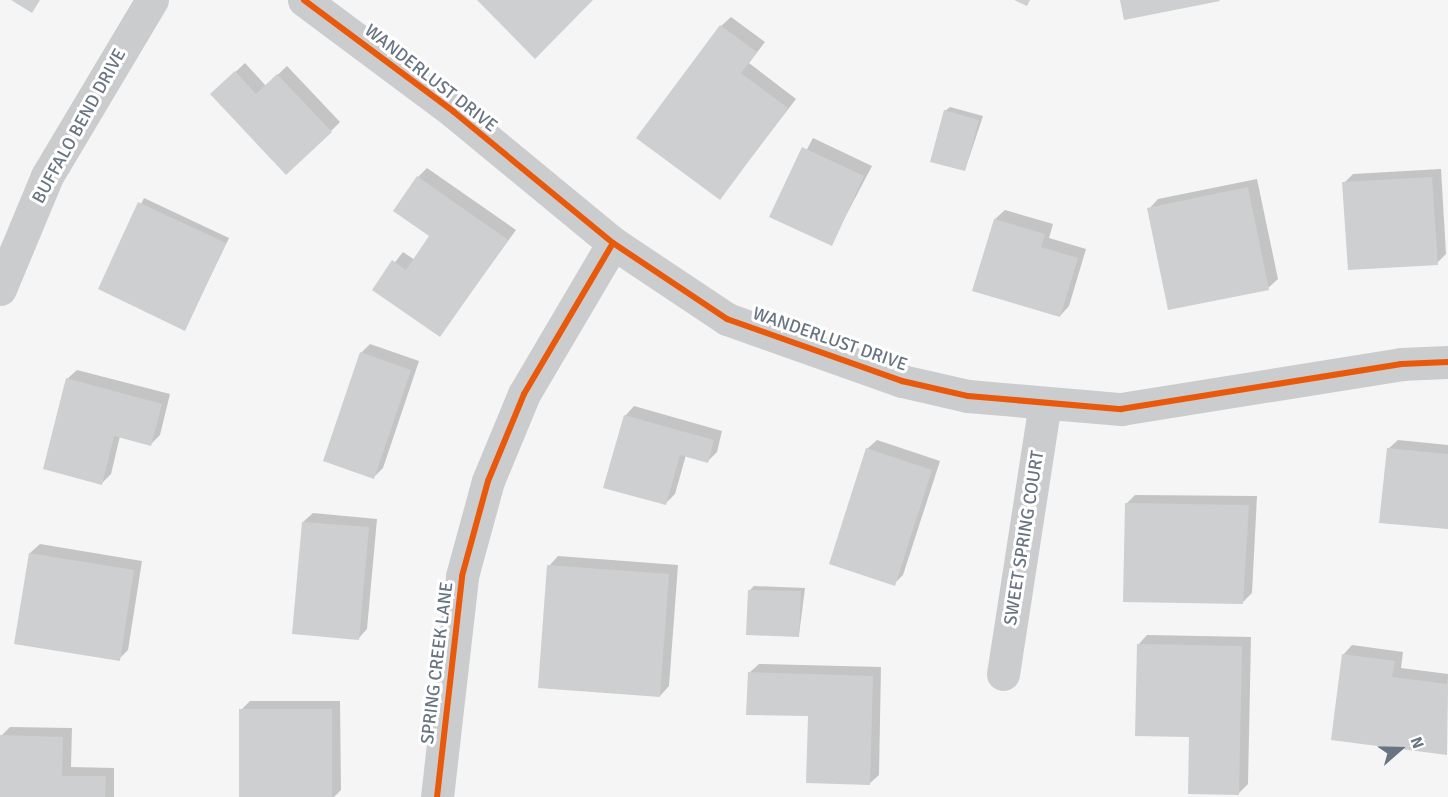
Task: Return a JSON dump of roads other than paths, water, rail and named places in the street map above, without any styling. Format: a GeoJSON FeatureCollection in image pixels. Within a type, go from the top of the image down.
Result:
{"type":"FeatureCollection","features":[{"type":"Feature","properties":{"kind":"street","name":"BUFFALO BEND DRIVE"},"geometry":{"type":"LineString","coordinates":[[0,289],[47,176],[152,0]]}},
{"type":"Feature","properties":{"kind":"street","name":"WANDERLUST DRIVE"},"geometry":{"type":"LineString","coordinates":[[304,0],[454,112],[613,243],[728,320],[902,381],[968,396],[1121,409],[1401,364],[1448,362]]}},
{"type":"Feature","properties":{"kind":"street","name":"SPRING CREEK LANE"},"geometry":{"type":"LineString","coordinates":[[437,797],[462,576],[488,481],[524,394],[613,243]]}},
{"type":"Feature","properties":{"kind":"street","name":"SWEET SPRING COURT"},"geometry":{"type":"LineString","coordinates":[[1003,674],[1045,403]]}}]}
